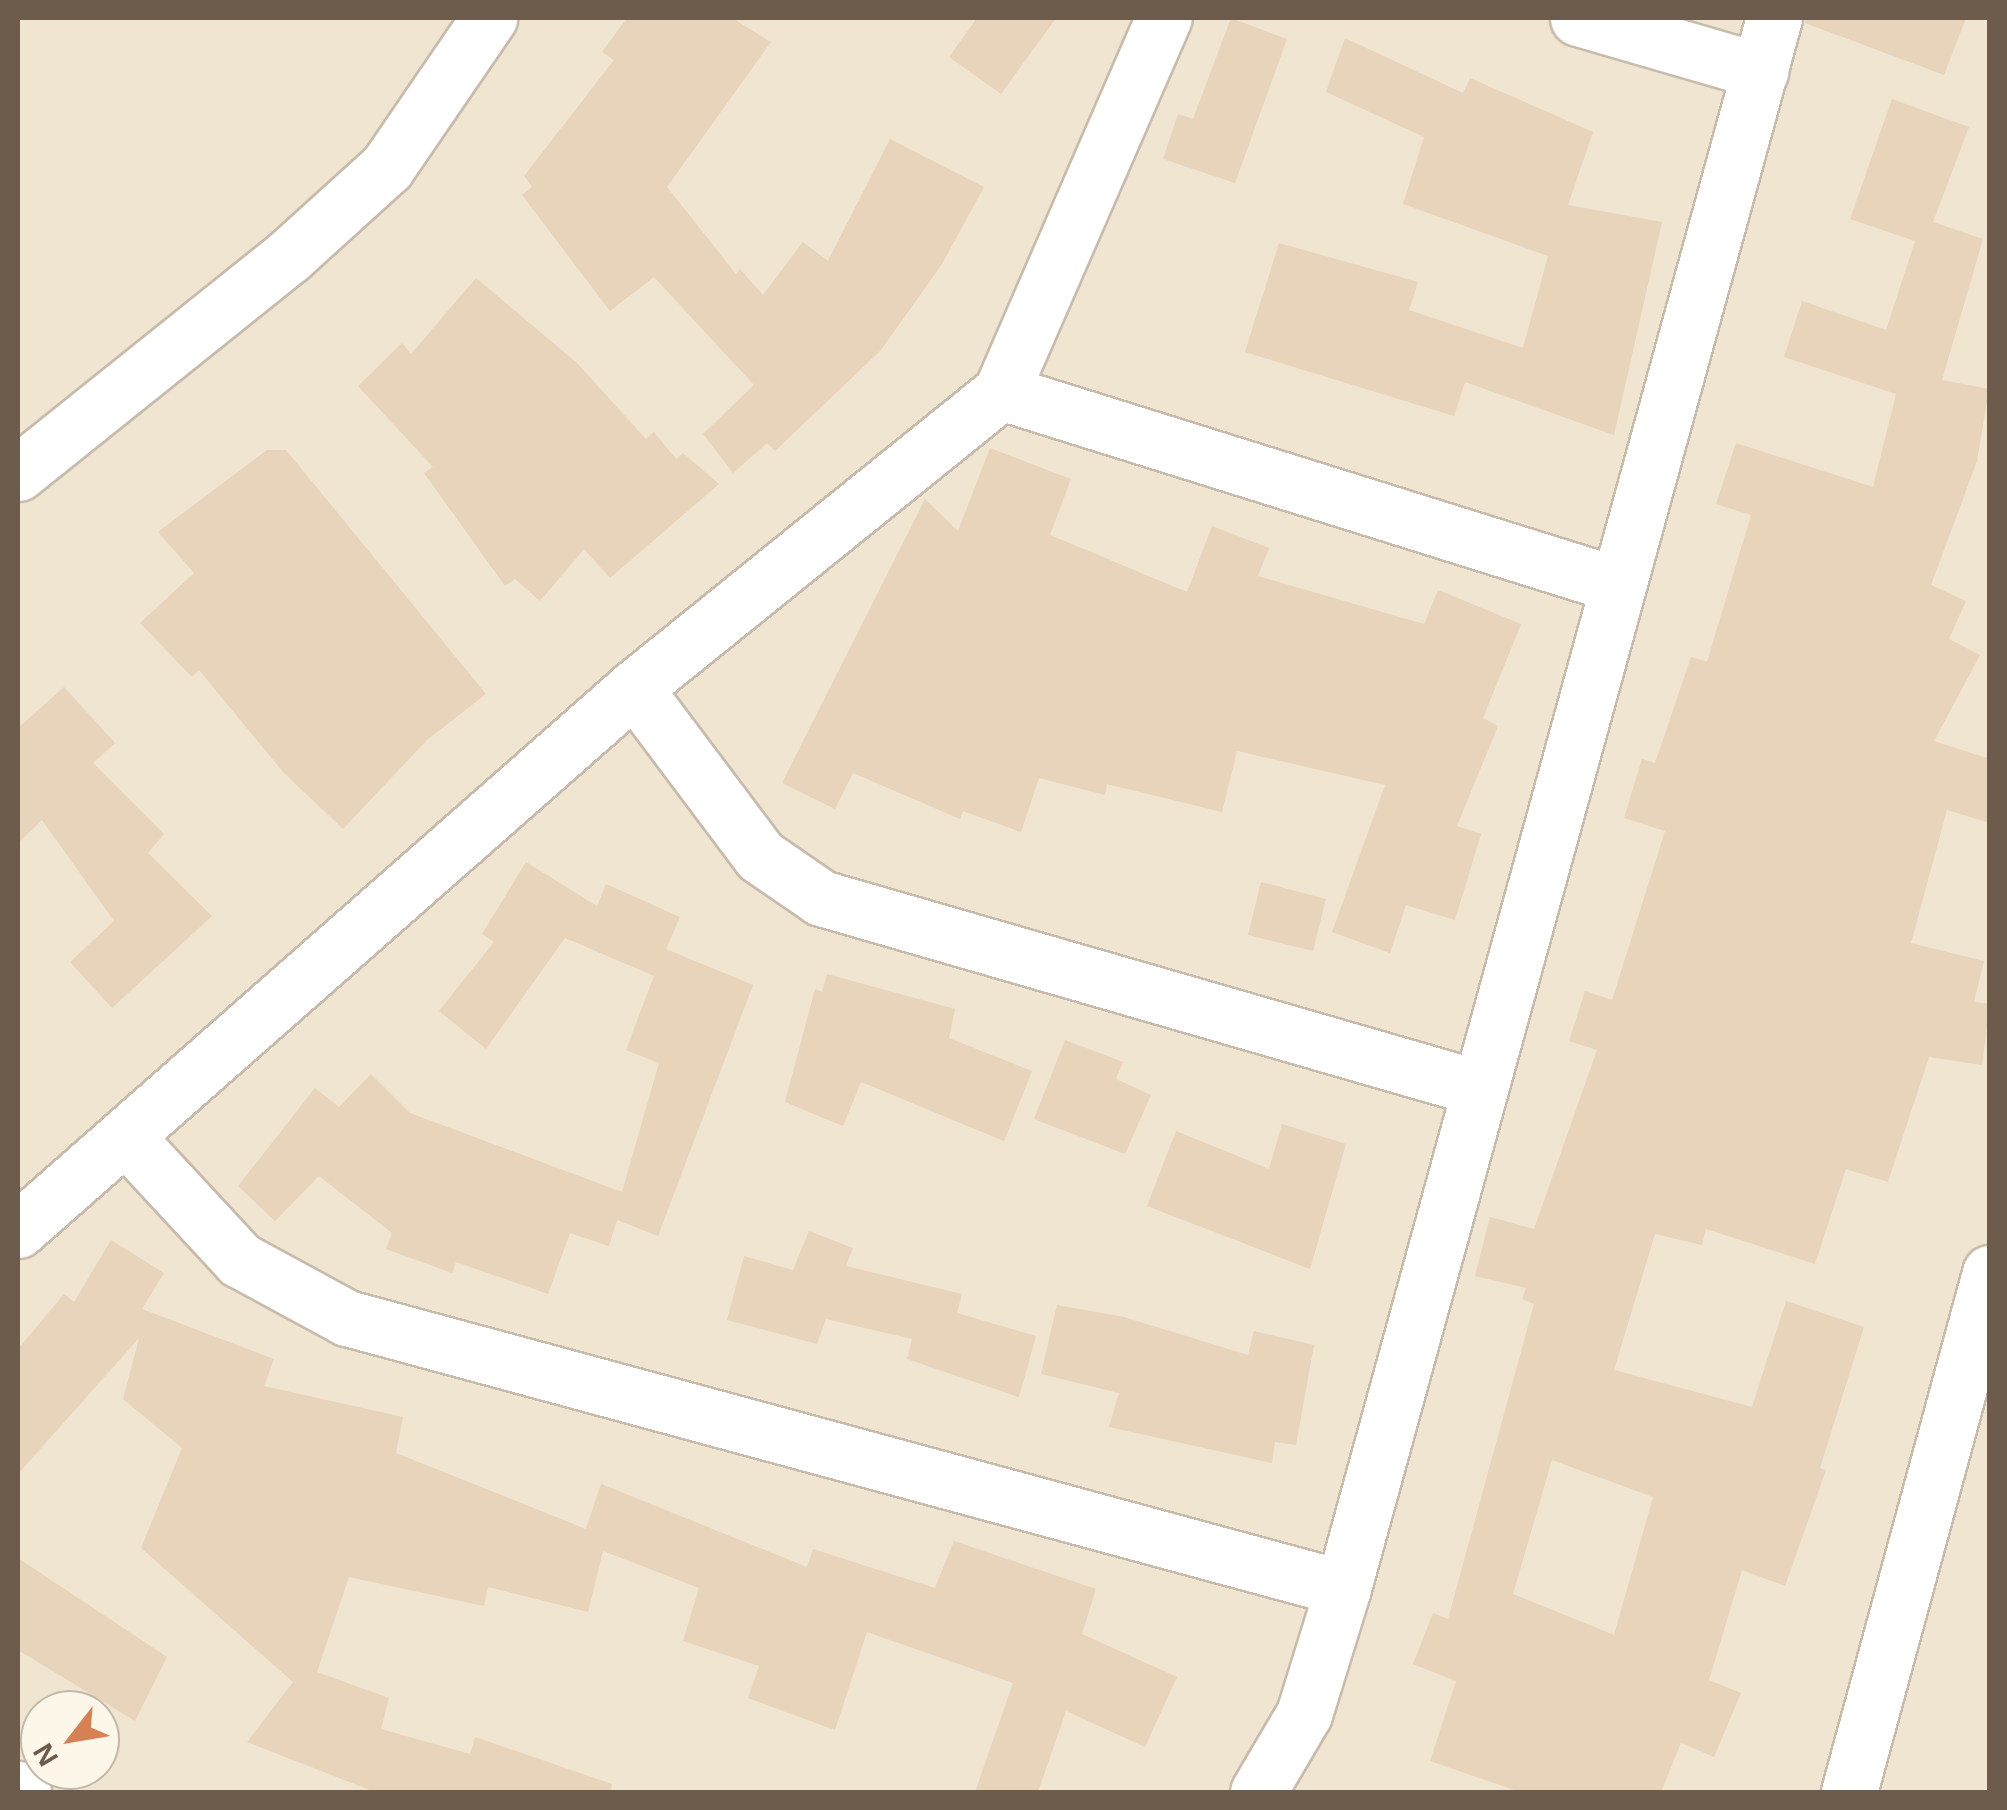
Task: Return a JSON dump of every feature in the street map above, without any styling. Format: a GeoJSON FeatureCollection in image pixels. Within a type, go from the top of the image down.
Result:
{"type":"FeatureCollection","features":[{"type":"Feature","properties":{"kind":"street"},"geometry":{"type":"LineString","coordinates":[[18,472],[289,256],[387,167],[489,18]]}},
{"type":"Feature","properties":{"kind":"street"},"geometry":{"type":"LineString","coordinates":[[18,1230],[634,688],[1001,392],[1164,18]]}},
{"type":"Feature","properties":{"kind":"street"},"geometry":{"type":"LineString","coordinates":[[1578,18],[1760,71]]}},
{"type":"Feature","properties":{"kind":"street"},"geometry":{"type":"LineString","coordinates":[[1258,1792],[1304,1714],[1343,1588],[1774,18]]}},
{"type":"Feature","properties":{"kind":"street"},"geometry":{"type":"LineString","coordinates":[[1001,392],[1618,586]]}},
{"type":"Feature","properties":{"kind":"street"},"geometry":{"type":"LineString","coordinates":[[634,688],[760,856],[821,898],[1479,1088]]}},
{"type":"Feature","properties":{"kind":"street"},"geometry":{"type":"LineString","coordinates":[[125,1136],[240,1260],[348,1318],[1343,1588]]}},
{"type":"Feature","properties":{"kind":"street"},"geometry":{"type":"LineString","coordinates":[[1849,1792],[1972,1414],[1990,1273]]}},
{"type":"Feature","properties":{"kind":"shaded area"},"geometry":{"type":"Polygon","coordinates":[[[18,18],[1989,18],[1989,1792],[18,1792],[18,18]]]}},
{"type":"Feature","properties":{"kind":"building"},"geometry":{"type":"Polygon","coordinates":[[[627,18],[732,18],[771,42],[667,187],[736,274],[740,269],[763,295],[803,242],[828,261],[890,139],[984,187],[942,264],[881,350],[775,451],[767,443],[733,473],[703,434],[754,385],[654,277],[610,311],[522,195],[532,187],[524,176],[614,60],[602,52],[627,18]]]}},
{"type":"Feature","properties":{"kind":"building"},"geometry":{"type":"Polygon","coordinates":[[[977,18],[1056,18],[1001,94],[949,57],[977,18]]]}},
{"type":"Feature","properties":{"kind":"building"},"geometry":{"type":"Polygon","coordinates":[[[1231,18],[1287,39],[1235,183],[1163,159],[1178,114],[1193,119],[1231,18]]]}},
{"type":"Feature","properties":{"kind":"building"},"geometry":{"type":"Polygon","coordinates":[[[1806,18],[1966,18],[1944,75],[1805,23],[1806,18]]]}},
{"type":"Feature","properties":{"kind":"building"},"geometry":{"type":"Polygon","coordinates":[[[1345,38],[1463,93],[1470,78],[1593,132],[1568,205],[1662,222],[1614,435],[1465,382],[1454,416],[1245,352],[1279,243],[1418,282],[1409,310],[1523,348],[1548,256],[1403,204],[1424,137],[1326,92],[1345,38]]]}},
{"type":"Feature","properties":{"kind":"building"},"geometry":{"type":"Polygon","coordinates":[[[1892,99],[1969,127],[1933,222],[1983,239],[1942,380],[1989,389],[1977,461],[1931,585],[1966,601],[1949,639],[1980,655],[1934,741],[1990,759],[1990,823],[1947,810],[1911,943],[1984,961],[1974,1002],[1990,1004],[1982,1065],[1929,1057],[1888,1182],[1846,1169],[1815,1264],[1706,1229],[1702,1245],[1655,1234],[1614,1370],[1752,1407],[1786,1301],[1864,1327],[1820,1468],[1826,1470],[1785,1586],[1742,1570],[1709,1680],[1741,1693],[1714,1757],[1681,1743],[1661,1792],[1520,1792],[1430,1761],[1456,1681],[1413,1664],[1433,1613],[1448,1619],[1534,1304],[1522,1299],[1526,1288],[1475,1276],[1490,1217],[1534,1229],[1597,1050],[1569,1041],[1585,991],[1612,1000],[1665,831],[1624,818],[1642,759],[1655,763],[1691,657],[1707,662],[1751,515],[1716,504],[1736,443],[1873,487],[1896,394],[1784,357],[1802,301],[1886,330],[1915,241],[1850,219],[1892,99]],[[1552,1460],[1513,1594],[1614,1635],[1653,1497],[1552,1460]]]}},
{"type":"Feature","properties":{"kind":"building"},"geometry":{"type":"Polygon","coordinates":[[[476,278],[577,363],[646,439],[654,432],[676,459],[683,453],[719,484],[610,578],[584,549],[540,601],[515,579],[505,586],[424,473],[433,467],[358,386],[402,343],[411,354],[476,278]]]}},
{"type":"Feature","properties":{"kind":"building"},"geometry":{"type":"Polygon","coordinates":[[[990,448],[1071,479],[1050,535],[1187,592],[1212,526],[1269,548],[1258,576],[1424,624],[1438,590],[1521,624],[1483,718],[1498,726],[1457,826],[1481,834],[1455,920],[1406,905],[1390,953],[1332,932],[1385,785],[1237,751],[1222,812],[1107,784],[1105,795],[1039,778],[1021,832],[963,811],[960,819],[853,773],[835,809],[782,783],[925,499],[958,531],[990,448]]]}},
{"type":"Feature","properties":{"kind":"building"},"geometry":{"type":"Polygon","coordinates":[[[267,450],[286,450],[486,694],[427,740],[343,829],[284,773],[199,670],[192,677],[140,623],[194,573],[158,532],[267,450]]]}},
{"type":"Feature","properties":{"kind":"building"},"geometry":{"type":"Polygon","coordinates":[[[64,687],[115,743],[93,763],[164,834],[148,853],[212,916],[112,1008],[70,962],[114,921],[42,820],[18,843],[18,728],[64,687]]]}},
{"type":"Feature","properties":{"kind":"building"},"geometry":{"type":"Polygon","coordinates":[[[526,862],[597,906],[606,884],[680,917],[666,949],[753,985],[658,1236],[617,1220],[609,1246],[570,1233],[548,1294],[456,1262],[452,1273],[386,1249],[392,1233],[319,1176],[275,1221],[238,1186],[315,1088],[339,1107],[371,1074],[410,1113],[622,1192],[659,1063],[626,1050],[654,976],[565,938],[486,1049],[439,1011],[494,942],[482,934],[526,862]]]}},
{"type":"Feature","properties":{"kind":"building"},"geometry":{"type":"Polygon","coordinates":[[[1261,882],[1326,899],[1313,951],[1248,935],[1261,882]]]}},
{"type":"Feature","properties":{"kind":"building"},"geometry":{"type":"Polygon","coordinates":[[[827,974],[955,1009],[949,1038],[1032,1071],[1004,1141],[861,1082],[843,1126],[785,1102],[815,989],[822,992],[827,974]]]}},
{"type":"Feature","properties":{"kind":"building"},"geometry":{"type":"Polygon","coordinates":[[[1065,1040],[1123,1062],[1116,1079],[1151,1095],[1125,1154],[1034,1119],[1065,1040]]]}},
{"type":"Feature","properties":{"kind":"building"},"geometry":{"type":"Polygon","coordinates":[[[1282,1124],[1346,1144],[1310,1269],[1147,1206],[1176,1131],[1269,1169],[1282,1124]]]}},
{"type":"Feature","properties":{"kind":"building"},"geometry":{"type":"Polygon","coordinates":[[[809,1231],[853,1248],[846,1266],[962,1294],[957,1313],[1036,1336],[1019,1397],[907,1359],[912,1339],[826,1319],[817,1344],[727,1320],[744,1256],[793,1270],[809,1231]]]}},
{"type":"Feature","properties":{"kind":"building"},"geometry":{"type":"Polygon","coordinates":[[[111,1240],[164,1273],[142,1309],[274,1359],[264,1386],[403,1417],[396,1453],[586,1529],[601,1484],[807,1567],[813,1549],[935,1588],[954,1541],[1096,1589],[1082,1634],[1177,1677],[1145,1747],[1066,1711],[1038,1792],[975,1792],[1013,1683],[867,1632],[835,1730],[748,1698],[759,1666],[683,1641],[699,1588],[603,1551],[588,1612],[488,1587],[484,1606],[349,1577],[317,1672],[389,1698],[381,1729],[470,1754],[475,1737],[612,1784],[611,1792],[375,1792],[247,1742],[293,1682],[141,1548],[182,1448],[123,1399],[139,1338],[18,1474],[18,1349],[64,1294],[74,1302],[111,1240]]]}},
{"type":"Feature","properties":{"kind":"building"},"geometry":{"type":"Polygon","coordinates":[[[1057,1305],[1124,1317],[1248,1355],[1254,1331],[1314,1345],[1296,1445],[1275,1442],[1272,1463],[1109,1427],[1119,1393],[1041,1374],[1057,1305]]]}},
{"type":"Feature","properties":{"kind":"building"},"geometry":{"type":"Polygon","coordinates":[[[18,1558],[167,1657],[135,1721],[120,1712],[120,1690],[84,1690],[18,1650],[18,1558]]]}}]}
